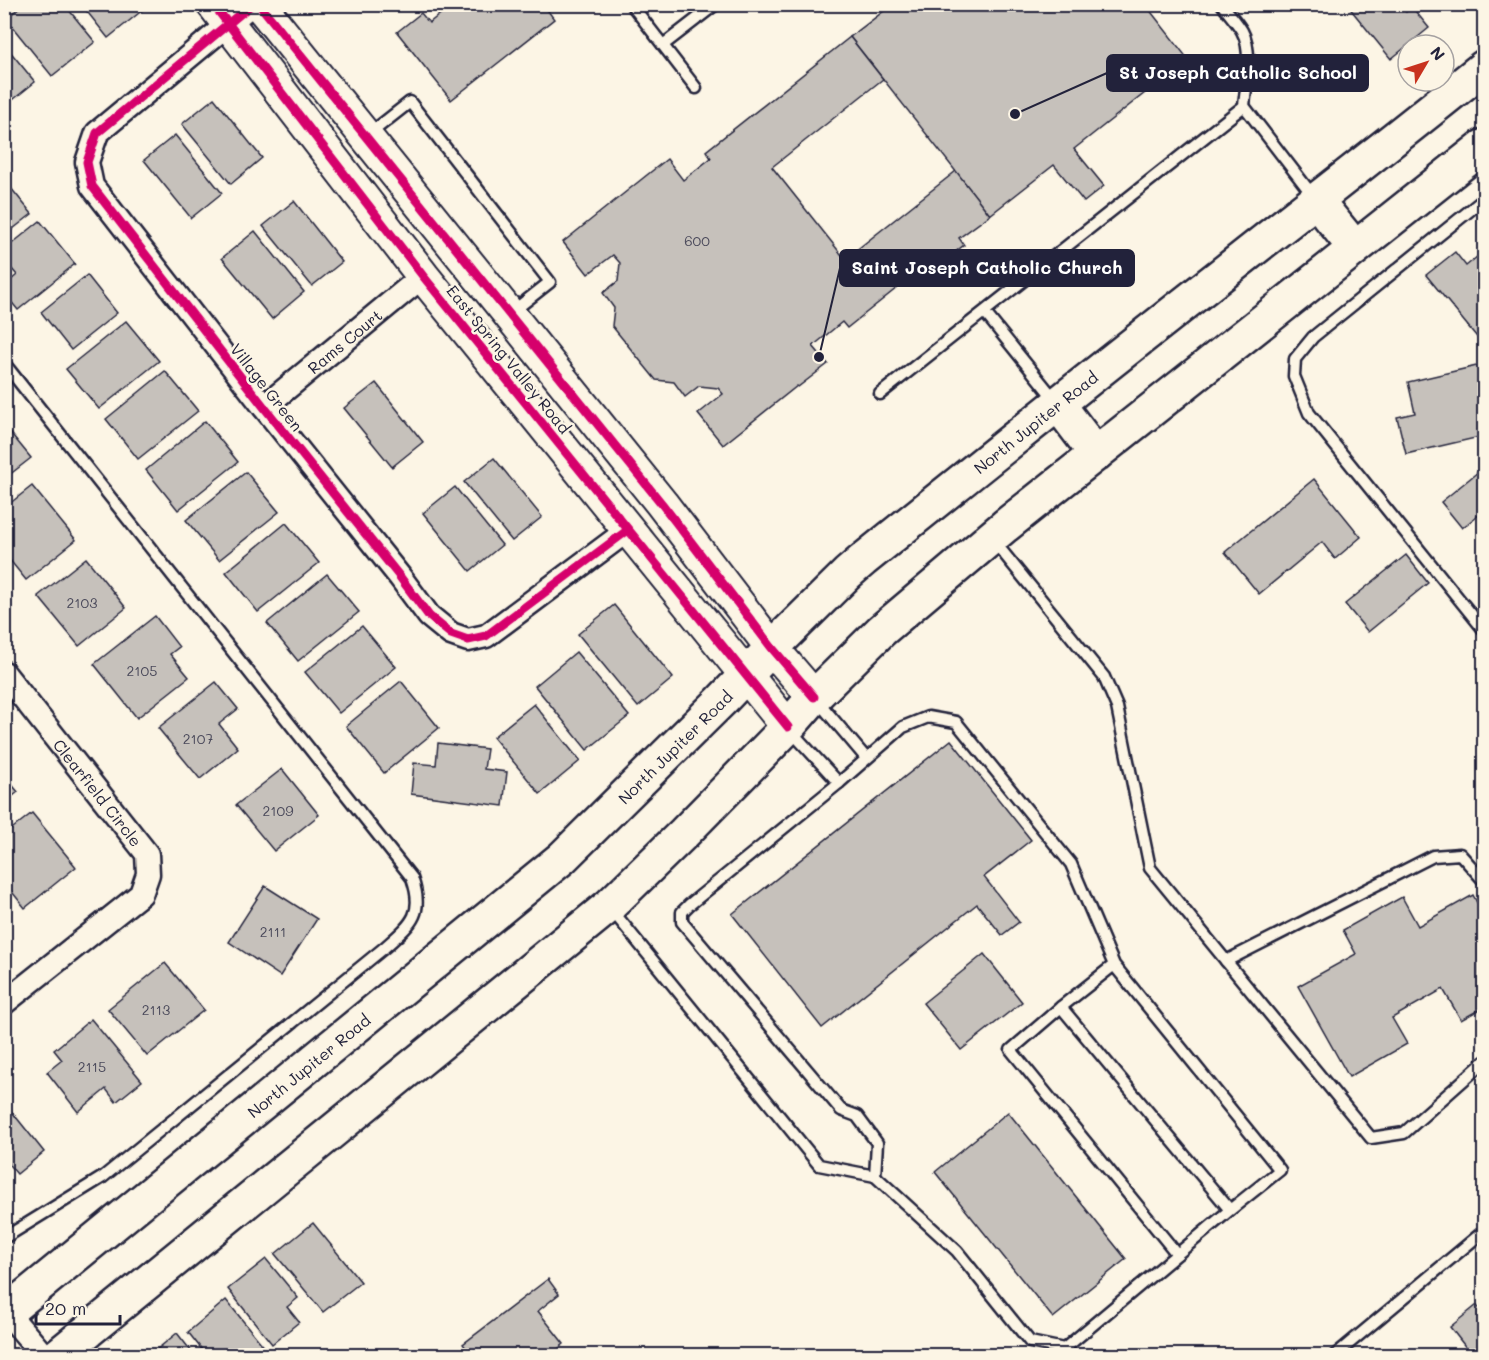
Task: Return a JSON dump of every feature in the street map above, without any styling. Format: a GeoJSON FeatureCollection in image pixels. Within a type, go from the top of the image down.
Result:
{"type":"FeatureCollection","features":[{"type":"Feature","properties":{"kind":"main road","name":"North Jupiter Road"},"geometry":{"type":"LineString","coordinates":[[5,1311],[562,858],[848,573],[1485,67]]}},
{"type":"Feature","properties":{"kind":"main road"},"geometry":{"type":"LineString","coordinates":[[57,1356],[609,906],[684,833],[788,727],[814,697],[882,630],[991,538],[1485,146]]}},
{"type":"Feature","properties":{"kind":"main road"},"geometry":{"type":"LineString","coordinates":[[1316,200],[1355,248]]}},
{"type":"Feature","properties":{"kind":"main road"},"geometry":{"type":"LineString","coordinates":[[1058,404],[1096,454]]}},
{"type":"Feature","properties":{"kind":"street","name":"East Spring Valley Road"},"geometry":{"type":"LineString","coordinates":[[259,4],[654,495],[772,648],[814,697]]}},
{"type":"Feature","properties":{"kind":"street","name":"East Spring Valley Road"},"geometry":{"type":"LineString","coordinates":[[226,9],[423,276],[788,727]]}},
{"type":"Feature","properties":{"kind":"street","name":"Village Green"},"geometry":{"type":"LineString","coordinates":[[226,9],[97,133],[87,162],[92,186],[429,616],[451,634],[468,640],[486,636],[628,530]]}},
{"type":"Feature","properties":{"kind":"street","name":"Rams Court"},"geometry":{"type":"LineString","coordinates":[[264,407],[423,276]]}},
{"type":"Feature","properties":{"kind":"street","name":"Clearfield Circle"},"geometry":{"type":"LineString","coordinates":[[4,673],[147,854],[148,874],[141,894],[6,999]]}},
{"type":"Feature","properties":{"kind":"street"},"geometry":{"type":"LineString","coordinates":[[5,1311],[44,1356]]}},
{"type":"Feature","properties":{"kind":"lane"},"geometry":{"type":"LineString","coordinates":[[631,4],[696,88]]}},
{"type":"Feature","properties":{"kind":"lane"},"geometry":{"type":"LineString","coordinates":[[663,45],[716,4]]}},
{"type":"Feature","properties":{"kind":"lane"},"geometry":{"type":"LineString","coordinates":[[1222,4],[1243,32],[1247,49],[1244,106],[1316,200]]}},
{"type":"Feature","properties":{"kind":"lane"},"geometry":{"type":"LineString","coordinates":[[366,137],[410,102],[550,282],[509,314]]}},
{"type":"Feature","properties":{"kind":"lane"},"geometry":{"type":"LineString","coordinates":[[880,394],[1244,106]]}},
{"type":"Feature","properties":{"kind":"lane"},"geometry":{"type":"LineString","coordinates":[[1485,199],[1313,337],[1295,359],[1294,376],[1309,413],[1485,630]]}},
{"type":"Feature","properties":{"kind":"lane"},"geometry":{"type":"LineString","coordinates":[[985,313],[1058,404]]}},
{"type":"Feature","properties":{"kind":"lane"},"geometry":{"type":"LineString","coordinates":[[4,363],[412,878],[418,900],[412,921],[384,948],[103,1178],[4,1238]]}},
{"type":"Feature","properties":{"kind":"lane"},"geometry":{"type":"LineString","coordinates":[[991,538],[1104,677],[1117,707],[1150,868],[1371,1138],[1404,1133],[1485,1062]]}},
{"type":"Feature","properties":{"kind":"lane"},"geometry":{"type":"LineString","coordinates":[[814,697],[866,758]]}},
{"type":"Feature","properties":{"kind":"lane"},"geometry":{"type":"LineString","coordinates":[[609,906],[819,1165],[875,1176],[957,1251],[1030,1342],[1064,1349],[1280,1170],[1114,965],[1071,864],[956,722],[928,717],[903,727],[682,912],[681,922],[841,1110],[857,1116],[877,1143],[875,1176]]}},
{"type":"Feature","properties":{"kind":"lane"},"geometry":{"type":"LineString","coordinates":[[788,727],[838,783]]}},
{"type":"Feature","properties":{"kind":"lane"},"geometry":{"type":"LineString","coordinates":[[1226,961],[1433,856],[1460,854],[1485,881]]}},
{"type":"Feature","properties":{"kind":"lane"},"geometry":{"type":"LineString","coordinates":[[1114,965],[1011,1050],[1177,1254]]}},
{"type":"Feature","properties":{"kind":"lane"},"geometry":{"type":"LineString","coordinates":[[1061,1007],[1230,1210]]}},
{"type":"Feature","properties":{"kind":"lane"},"geometry":{"type":"LineString","coordinates":[[1334,1356],[1485,1231]]}},
{"type":"Feature","properties":{"kind":"building"},"geometry":{"type":"Polygon","coordinates":[[[23,4],[64,4],[95,42],[52,76],[6,19],[23,4]]]}},
{"type":"Feature","properties":{"kind":"building"},"geometry":{"type":"Polygon","coordinates":[[[81,4],[140,4],[144,9],[108,38],[81,4]]]}},
{"type":"Feature","properties":{"kind":"building"},"geometry":{"type":"Polygon","coordinates":[[[453,4],[543,4],[554,19],[451,100],[397,32],[421,13],[429,23],[453,4]]]}},
{"type":"Feature","properties":{"kind":"building"},"geometry":{"type":"Polygon","coordinates":[[[887,4],[1145,4],[1188,59],[1074,149],[1104,186],[1084,202],[1054,165],[990,215],[850,37],[889,7],[887,4]]]}},
{"type":"Feature","properties":{"kind":"building"},"geometry":{"type":"Polygon","coordinates":[[[1350,4],[1407,4],[1402,8],[1406,12],[1412,7],[1429,28],[1423,33],[1396,33],[1396,55],[1391,59],[1348,6],[1350,4]]]}},
{"type":"Feature","properties":{"kind":"building"},"geometry":{"type":"Polygon","coordinates":[[[850,37],[883,79],[772,167],[845,259],[956,171],[990,215],[959,238],[964,245],[912,286],[907,280],[847,328],[842,322],[813,346],[828,364],[723,445],[698,414],[723,394],[718,388],[699,386],[685,397],[674,382],[656,380],[612,326],[614,308],[603,293],[618,281],[620,263],[613,255],[588,274],[563,242],[667,159],[683,180],[711,158],[706,151],[850,37]]]}},
{"type":"Feature","properties":{"kind":"building"},"geometry":{"type":"Polygon","coordinates":[[[4,44],[35,82],[4,107],[4,44]]]}},
{"type":"Feature","properties":{"kind":"building"},"geometry":{"type":"Polygon","coordinates":[[[214,98],[262,158],[231,184],[182,124],[214,98]]]}},
{"type":"Feature","properties":{"kind":"building"},"geometry":{"type":"Polygon","coordinates":[[[175,135],[222,193],[191,218],[144,160],[175,135]]]}},
{"type":"Feature","properties":{"kind":"building"},"geometry":{"type":"Polygon","coordinates":[[[6,182],[32,214],[4,236],[4,183],[6,182]]]}},
{"type":"Feature","properties":{"kind":"building"},"geometry":{"type":"Polygon","coordinates":[[[294,201],[342,262],[312,286],[263,226],[294,201]]]}},
{"type":"Feature","properties":{"kind":"building"},"geometry":{"type":"Polygon","coordinates":[[[40,221],[75,264],[18,310],[4,293],[4,286],[17,275],[4,260],[4,250],[40,221]]]}},
{"type":"Feature","properties":{"kind":"building"},"geometry":{"type":"Polygon","coordinates":[[[255,231],[304,292],[272,319],[222,258],[255,231]]]}},
{"type":"Feature","properties":{"kind":"building"},"geometry":{"type":"Polygon","coordinates":[[[1484,251],[1484,338],[1481,342],[1426,275],[1455,252],[1466,266],[1484,251]]]}},
{"type":"Feature","properties":{"kind":"building"},"geometry":{"type":"Polygon","coordinates":[[[87,275],[117,313],[71,350],[41,312],[87,275]]]}},
{"type":"Feature","properties":{"kind":"building"},"geometry":{"type":"Polygon","coordinates":[[[126,321],[159,361],[99,409],[66,369],[126,321]]]}},
{"type":"Feature","properties":{"kind":"building"},"geometry":{"type":"Polygon","coordinates":[[[1481,365],[1484,381],[1484,436],[1406,454],[1397,417],[1415,413],[1408,382],[1481,365]]]}},
{"type":"Feature","properties":{"kind":"building"},"geometry":{"type":"Polygon","coordinates":[[[165,371],[198,411],[138,459],[106,419],[165,371]]]}},
{"type":"Feature","properties":{"kind":"building"},"geometry":{"type":"Polygon","coordinates":[[[376,383],[423,442],[392,467],[344,408],[376,383]]]}},
{"type":"Feature","properties":{"kind":"building"},"geometry":{"type":"Polygon","coordinates":[[[205,421],[238,462],[178,510],[146,470],[205,421]]]}},
{"type":"Feature","properties":{"kind":"building"},"geometry":{"type":"Polygon","coordinates":[[[4,425],[31,458],[4,479],[4,425]]]}},
{"type":"Feature","properties":{"kind":"building"},"geometry":{"type":"Polygon","coordinates":[[[494,458],[542,517],[512,541],[464,482],[494,458]]]}},
{"type":"Feature","properties":{"kind":"building"},"geometry":{"type":"Polygon","coordinates":[[[1484,467],[1484,515],[1482,512],[1462,528],[1441,502],[1484,467]]]}},
{"type":"Feature","properties":{"kind":"building"},"geometry":{"type":"Polygon","coordinates":[[[246,472],[279,512],[219,560],[186,520],[246,472]]]}},
{"type":"Feature","properties":{"kind":"building"},"geometry":{"type":"Polygon","coordinates":[[[1314,479],[1361,537],[1335,559],[1322,542],[1259,594],[1225,552],[1314,479]]]}},
{"type":"Feature","properties":{"kind":"building"},"geometry":{"type":"Polygon","coordinates":[[[32,486],[76,540],[26,580],[4,553],[4,508],[32,486]]]}},
{"type":"Feature","properties":{"kind":"building"},"geometry":{"type":"Polygon","coordinates":[[[455,487],[502,545],[470,571],[423,513],[455,487]]]}},
{"type":"Feature","properties":{"kind":"building"},"geometry":{"type":"Polygon","coordinates":[[[286,523],[319,563],[258,612],[226,572],[286,523]]]}},
{"type":"Feature","properties":{"kind":"building"},"geometry":{"type":"Polygon","coordinates":[[[1406,555],[1428,583],[1368,632],[1345,604],[1406,555]]]}},
{"type":"Feature","properties":{"kind":"building"},"geometry":{"type":"Polygon","coordinates":[[[86,558],[126,608],[79,646],[38,596],[86,558]]]}},
{"type":"Feature","properties":{"kind":"building"},"geometry":{"type":"Polygon","coordinates":[[[327,574],[359,612],[298,661],[267,623],[327,574]]]}},
{"type":"Feature","properties":{"kind":"building"},"geometry":{"type":"Polygon","coordinates":[[[614,605],[673,678],[638,707],[578,634],[614,605]]]}},
{"type":"Feature","properties":{"kind":"building"},"geometry":{"type":"Polygon","coordinates":[[[155,616],[179,647],[170,654],[189,677],[137,718],[94,664],[155,616]]]}},
{"type":"Feature","properties":{"kind":"building"},"geometry":{"type":"Polygon","coordinates":[[[362,626],[396,667],[339,713],[305,672],[362,626]]]}},
{"type":"Feature","properties":{"kind":"building"},"geometry":{"type":"Polygon","coordinates":[[[576,652],[629,716],[587,750],[535,686],[576,652]]]}},
{"type":"Feature","properties":{"kind":"building"},"geometry":{"type":"Polygon","coordinates":[[[401,681],[439,728],[384,773],[346,726],[401,681]]]}},
{"type":"Feature","properties":{"kind":"building"},"geometry":{"type":"Polygon","coordinates":[[[216,682],[238,709],[219,724],[238,748],[200,779],[158,728],[216,682]]]}},
{"type":"Feature","properties":{"kind":"building"},"geometry":{"type":"Polygon","coordinates":[[[534,704],[580,761],[540,794],[493,737],[534,704]]]}},
{"type":"Feature","properties":{"kind":"building"},"geometry":{"type":"Polygon","coordinates":[[[951,740],[1031,840],[984,877],[1019,922],[1002,935],[977,904],[822,1028],[732,914],[951,740]]]}},
{"type":"Feature","properties":{"kind":"building"},"geometry":{"type":"Polygon","coordinates":[[[438,743],[487,749],[484,769],[507,772],[503,806],[411,794],[414,763],[436,765],[438,743]]]}},
{"type":"Feature","properties":{"kind":"building"},"geometry":{"type":"Polygon","coordinates":[[[282,769],[319,815],[274,851],[236,805],[282,769]]]}},
{"type":"Feature","properties":{"kind":"building"},"geometry":{"type":"Polygon","coordinates":[[[4,775],[18,792],[4,803],[4,775]]]}},
{"type":"Feature","properties":{"kind":"building"},"geometry":{"type":"Polygon","coordinates":[[[32,813],[76,867],[25,908],[4,882],[4,835],[32,813]]]}},
{"type":"Feature","properties":{"kind":"building"},"geometry":{"type":"Polygon","coordinates":[[[265,886],[317,919],[280,976],[229,942],[265,886]]]}},
{"type":"Feature","properties":{"kind":"building"},"geometry":{"type":"Polygon","coordinates":[[[1473,895],[1484,916],[1484,1007],[1461,1020],[1443,989],[1392,1018],[1407,1044],[1349,1077],[1298,986],[1356,954],[1343,930],[1402,897],[1418,926],[1473,895]]]}},
{"type":"Feature","properties":{"kind":"building"},"geometry":{"type":"Polygon","coordinates":[[[984,954],[1022,1002],[961,1050],[923,1003],[984,954]]]}},
{"type":"Feature","properties":{"kind":"building"},"geometry":{"type":"Polygon","coordinates":[[[165,963],[204,1010],[147,1056],[108,1009],[165,963]]]}},
{"type":"Feature","properties":{"kind":"building"},"geometry":{"type":"Polygon","coordinates":[[[91,1019],[142,1081],[116,1102],[106,1089],[78,1112],[47,1072],[62,1060],[54,1050],[91,1019]]]}},
{"type":"Feature","properties":{"kind":"building"},"geometry":{"type":"Polygon","coordinates":[[[4,1102],[44,1152],[17,1174],[4,1159],[4,1102]]]}},
{"type":"Feature","properties":{"kind":"building"},"geometry":{"type":"Polygon","coordinates":[[[1008,1112],[1126,1259],[1053,1318],[935,1172],[1008,1112]]]}},
{"type":"Feature","properties":{"kind":"building"},"geometry":{"type":"Polygon","coordinates":[[[313,1223],[361,1282],[323,1312],[275,1254],[313,1223]]]}},
{"type":"Feature","properties":{"kind":"building"},"geometry":{"type":"Polygon","coordinates":[[[266,1259],[298,1298],[287,1307],[299,1322],[272,1344],[228,1289],[266,1259]]]}},
{"type":"Feature","properties":{"kind":"building"},"geometry":{"type":"Polygon","coordinates":[[[548,1279],[559,1294],[538,1311],[564,1344],[549,1356],[472,1356],[463,1344],[548,1279]]]}},
{"type":"Feature","properties":{"kind":"building"},"geometry":{"type":"Polygon","coordinates":[[[226,1300],[265,1348],[256,1356],[207,1356],[188,1332],[226,1300]]]}},
{"type":"Feature","properties":{"kind":"building"},"geometry":{"type":"Polygon","coordinates":[[[1477,1305],[1484,1314],[1484,1356],[1469,1356],[1471,1354],[1450,1327],[1477,1305]]]}},
{"type":"Feature","properties":{"kind":"building"},"geometry":{"type":"Polygon","coordinates":[[[177,1333],[195,1356],[149,1356],[177,1333]]]}},
{"type":"Feature","properties":{"kind":"cycle path"},"geometry":{"type":"LineString","coordinates":[[213,4],[423,276],[788,727]]}},
{"type":"Feature","properties":{"kind":"cycle path"},"geometry":{"type":"LineString","coordinates":[[252,4],[97,133],[87,162],[92,186],[429,616],[451,634],[468,640],[486,636],[628,530]]}},
{"type":"Feature","properties":{"kind":"cycle path"},"geometry":{"type":"LineString","coordinates":[[259,4],[662,504],[772,648],[814,697]]}},
{"type":"Feature","properties":{"kind":"place","name":"St Joseph Catholic School"},"geometry":{"type":"Point","coordinates":[1015,114]}},
{"type":"Feature","properties":{"kind":"place","name":"Saint Joseph Catholic Church"},"geometry":{"type":"Point","coordinates":[819,357]}}]}
